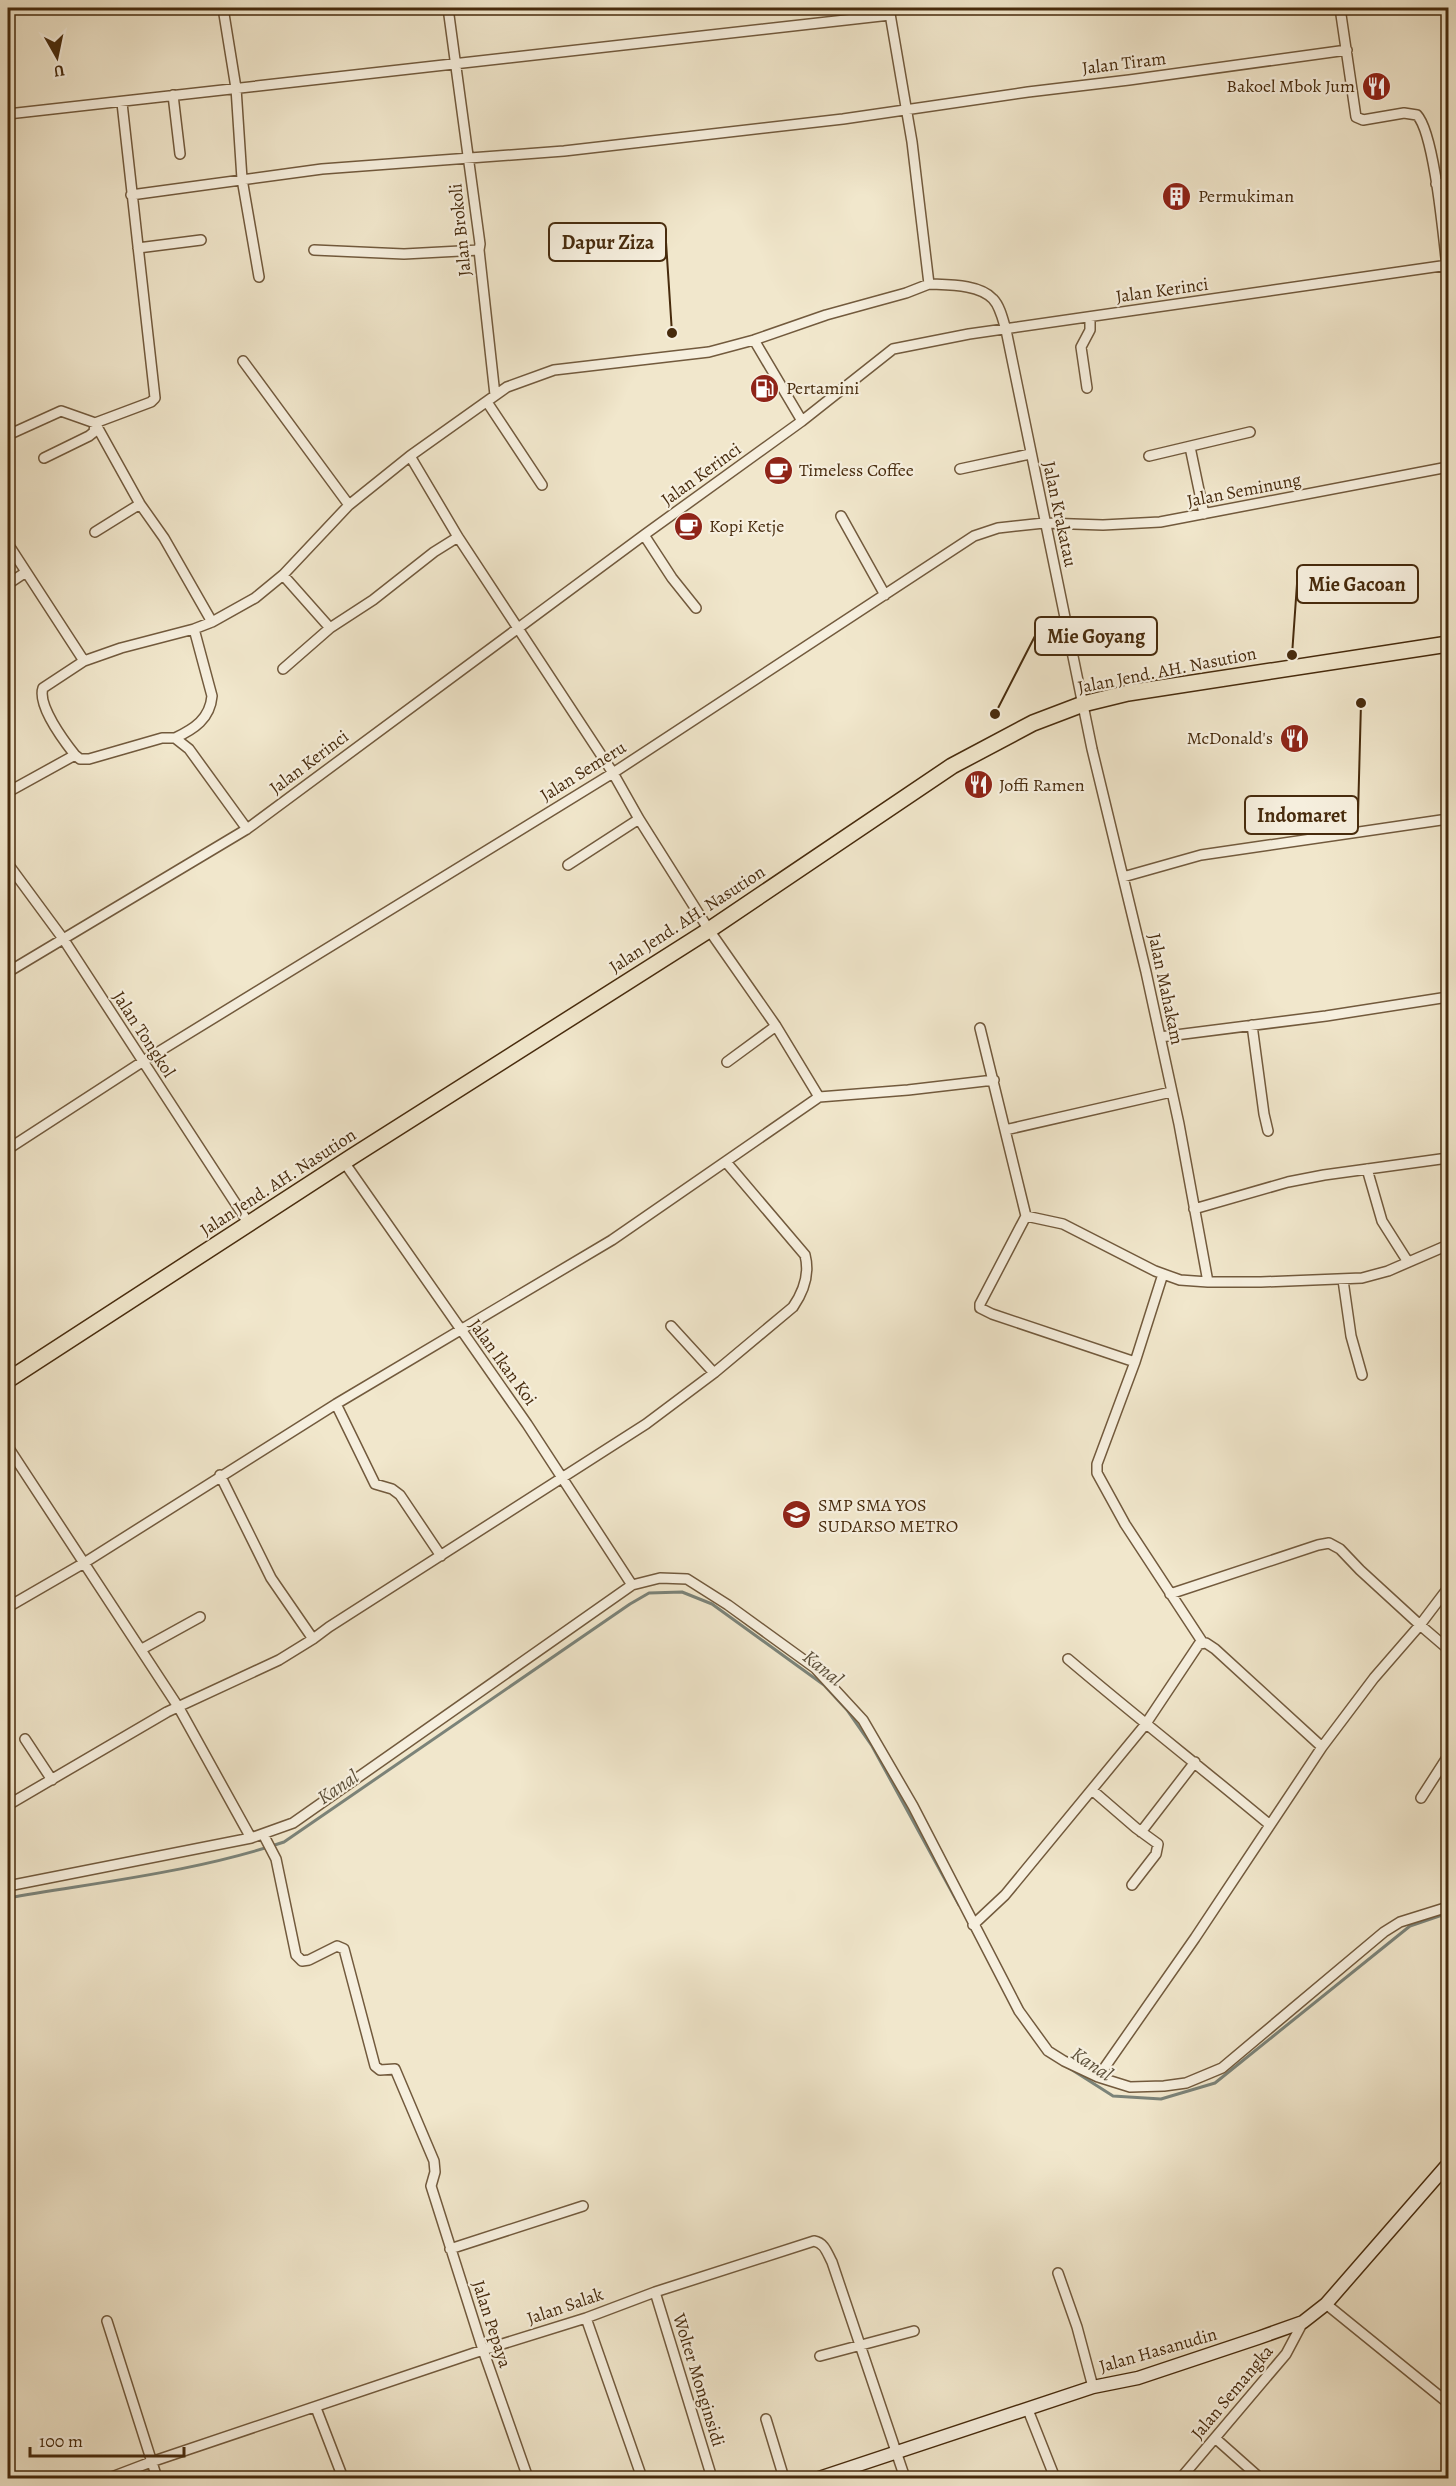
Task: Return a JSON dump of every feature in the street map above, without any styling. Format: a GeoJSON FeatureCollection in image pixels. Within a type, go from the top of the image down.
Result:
{"type":"FeatureCollection","features":[{"type":"Feature","properties":{"kind":"highway","name":"Jalan Jend. AH. Nasution"},"geometry":{"type":"LineString","coordinates":[[8,1380],[344,1162],[709,930],[952,766],[1025,727],[1083,704],[1182,684],[1449,644]]}},
{"type":"Feature","properties":{"kind":"main road","name":"Jalan Hasanudin"},"geometry":{"type":"LineString","coordinates":[[819,2478],[1093,2387],[1138,2378],[1303,2322],[1326,2304],[1449,2164]]}},
{"type":"Feature","properties":{"kind":"street"},"geometry":{"type":"LineString","coordinates":[[223,8],[236,88],[242,179],[259,277]]}},
{"type":"Feature","properties":{"kind":"street","name":"Jalan Brokoli"},"geometry":{"type":"LineString","coordinates":[[448,8],[480,244],[495,395]]}},
{"type":"Feature","properties":{"kind":"street"},"geometry":{"type":"LineString","coordinates":[[1340,8],[1356,117],[1363,120],[1404,113],[1417,115],[1424,124],[1436,184],[1449,276]]}},
{"type":"Feature","properties":{"kind":"street"},"geometry":{"type":"LineString","coordinates":[[8,114],[122,103],[173,95],[890,11],[912,142],[929,284],[906,293],[826,315],[754,340],[691,355],[554,370],[533,376],[495,395],[410,456],[349,505],[283,575],[255,598],[212,622],[194,629],[121,648],[84,661],[43,688],[41,694],[46,710],[75,755],[80,759],[89,759],[162,738],[175,738],[190,731],[202,720],[211,706],[212,696],[194,629]]}},
{"type":"Feature","properties":{"kind":"street","name":"Jalan Tiram"},"geometry":{"type":"LineString","coordinates":[[131,195],[322,169],[564,151],[843,119],[1347,50]]}},
{"type":"Feature","properties":{"kind":"street"},"geometry":{"type":"LineString","coordinates":[[173,95],[180,154]]}},
{"type":"Feature","properties":{"kind":"street"},"geometry":{"type":"LineString","coordinates":[[8,435],[61,411],[95,423],[151,402],[155,398],[122,103]]}},
{"type":"Feature","properties":{"kind":"street"},"geometry":{"type":"LineString","coordinates":[[1436,184],[1449,183]]}},
{"type":"Feature","properties":{"kind":"street"},"geometry":{"type":"LineString","coordinates":[[138,248],[201,240]]}},
{"type":"Feature","properties":{"kind":"street"},"geometry":{"type":"LineString","coordinates":[[314,250],[404,254],[479,250]]}},
{"type":"Feature","properties":{"kind":"street","name":"Jalan Kerinci"},"geometry":{"type":"LineString","coordinates":[[8,972],[247,829],[802,421],[892,349],[1090,317],[1448,265]]}},
{"type":"Feature","properties":{"kind":"street","name":"Jalan Krakatau"},"geometry":{"type":"LineString","coordinates":[[929,284],[952,285],[981,291],[988,295],[995,302],[1006,330],[1083,704]]}},
{"type":"Feature","properties":{"kind":"street"},"geometry":{"type":"LineString","coordinates":[[1087,388],[1081,347],[1090,330],[1090,317]]}},
{"type":"Feature","properties":{"kind":"street"},"geometry":{"type":"LineString","coordinates":[[754,340],[802,421]]}},
{"type":"Feature","properties":{"kind":"street"},"geometry":{"type":"LineString","coordinates":[[243,361],[349,505]]}},
{"type":"Feature","properties":{"kind":"street"},"geometry":{"type":"LineString","coordinates":[[487,402],[542,485]]}},
{"type":"Feature","properties":{"kind":"street"},"geometry":{"type":"LineString","coordinates":[[44,458],[89,436],[94,432],[95,423]]}},
{"type":"Feature","properties":{"kind":"street"},"geometry":{"type":"LineString","coordinates":[[95,423],[140,504],[164,538],[212,622]]}},
{"type":"Feature","properties":{"kind":"street"},"geometry":{"type":"LineString","coordinates":[[1149,456],[1250,432]]}},
{"type":"Feature","properties":{"kind":"street"},"geometry":{"type":"LineString","coordinates":[[1190,447],[1204,514]]}},
{"type":"Feature","properties":{"kind":"street"},"geometry":{"type":"LineString","coordinates":[[960,469],[1030,454]]}},
{"type":"Feature","properties":{"kind":"street"},"geometry":{"type":"LineString","coordinates":[[410,456],[458,537],[613,773],[639,819],[709,930],[776,1026],[819,1097]]}},
{"type":"Feature","properties":{"kind":"street","name":"Jalan Seminung"},"geometry":{"type":"LineString","coordinates":[[1044,523],[1148,524],[1449,466]]}},
{"type":"Feature","properties":{"kind":"street"},"geometry":{"type":"LineString","coordinates":[[94,532],[140,504]]}},
{"type":"Feature","properties":{"kind":"street"},"geometry":{"type":"LineString","coordinates":[[841,516],[885,595]]}},
{"type":"Feature","properties":{"kind":"street","name":"Jalan Semeru"},"geometry":{"type":"LineString","coordinates":[[8,1149],[142,1062],[613,773],[987,531],[1044,523]]}},
{"type":"Feature","properties":{"kind":"street"},"geometry":{"type":"LineString","coordinates":[[644,535],[672,578],[696,608]]}},
{"type":"Feature","properties":{"kind":"street"},"geometry":{"type":"LineString","coordinates":[[283,669],[330,628],[373,600],[434,552],[458,537]]}},
{"type":"Feature","properties":{"kind":"street"},"geometry":{"type":"LineString","coordinates":[[8,544],[84,661]]}},
{"type":"Feature","properties":{"kind":"street"},"geometry":{"type":"LineString","coordinates":[[8,584],[26,572]]}},
{"type":"Feature","properties":{"kind":"street"},"geometry":{"type":"LineString","coordinates":[[283,575],[330,628]]}},
{"type":"Feature","properties":{"kind":"street","name":"Jalan Mahakam"},"geometry":{"type":"LineString","coordinates":[[1083,704],[1160,1037],[1208,1282]]}},
{"type":"Feature","properties":{"kind":"street"},"geometry":{"type":"LineString","coordinates":[[175,738],[189,748],[247,829]]}},
{"type":"Feature","properties":{"kind":"street"},"geometry":{"type":"LineString","coordinates":[[8,792],[75,755]]}},
{"type":"Feature","properties":{"kind":"street"},"geometry":{"type":"LineString","coordinates":[[568,865],[639,819]]}},
{"type":"Feature","properties":{"kind":"street"},"geometry":{"type":"LineString","coordinates":[[1123,877],[1201,855],[1449,819]]}},
{"type":"Feature","properties":{"kind":"street","name":"Jalan Tongkol"},"geometry":{"type":"LineString","coordinates":[[8,864],[64,940],[249,1224]]}},
{"type":"Feature","properties":{"kind":"street"},"geometry":{"type":"LineString","coordinates":[[1160,1037],[1326,1016],[1449,997]]}},
{"type":"Feature","properties":{"kind":"street"},"geometry":{"type":"LineString","coordinates":[[1252,1025],[1268,1131]]}},
{"type":"Feature","properties":{"kind":"street"},"geometry":{"type":"LineString","coordinates":[[728,1062],[776,1026]]}},
{"type":"Feature","properties":{"kind":"street"},"geometry":{"type":"LineString","coordinates":[[980,1028],[1026,1216],[980,1308],[1135,1362]]}},
{"type":"Feature","properties":{"kind":"street"},"geometry":{"type":"LineString","coordinates":[[8,1607],[84,1563],[193,1495],[220,1475],[336,1404],[644,1220],[819,1097],[994,1080]]}},
{"type":"Feature","properties":{"kind":"street"},"geometry":{"type":"LineString","coordinates":[[1005,1131],[1171,1092]]}},
{"type":"Feature","properties":{"kind":"street"},"geometry":{"type":"LineString","coordinates":[[1194,1209],[1288,1182],[1449,1158]]}},
{"type":"Feature","properties":{"kind":"street","name":"Jalan Ikan Koi"},"geometry":{"type":"LineString","coordinates":[[344,1162],[563,1477],[632,1585]]}},
{"type":"Feature","properties":{"kind":"street"},"geometry":{"type":"LineString","coordinates":[[8,1805],[167,1712],[279,1660],[313,1640],[329,1627],[646,1424],[714,1373],[794,1307],[801,1296],[808,1274],[806,1256],[726,1162]]}},
{"type":"Feature","properties":{"kind":"street"},"geometry":{"type":"LineString","coordinates":[[1367,1169],[1382,1221],[1408,1262]]}},
{"type":"Feature","properties":{"kind":"street"},"geometry":{"type":"LineString","coordinates":[[1026,1216],[1063,1224],[1163,1274],[1180,1280],[1208,1282],[1343,1280],[1388,1271],[1449,1245]]}},
{"type":"Feature","properties":{"kind":"street"},"geometry":{"type":"LineString","coordinates":[[1163,1274],[1135,1362],[1097,1464],[1097,1473],[1125,1524],[1203,1643],[1215,1649],[1322,1747]]}},
{"type":"Feature","properties":{"kind":"street"},"geometry":{"type":"LineString","coordinates":[[1343,1280],[1351,1336],[1362,1375]]}},
{"type":"Feature","properties":{"kind":"street"},"geometry":{"type":"LineString","coordinates":[[671,1326],[714,1373]]}},
{"type":"Feature","properties":{"kind":"street"},"geometry":{"type":"LineString","coordinates":[[336,1404],[375,1484],[392,1489],[400,1495],[441,1556]]}},
{"type":"Feature","properties":{"kind":"street"},"geometry":{"type":"LineString","coordinates":[[8,1447],[179,1708],[251,1838]]}},
{"type":"Feature","properties":{"kind":"street"},"geometry":{"type":"LineString","coordinates":[[220,1475],[271,1578],[313,1640]]}},
{"type":"Feature","properties":{"kind":"street"},"geometry":{"type":"LineString","coordinates":[[1170,1594],[1329,1543],[1340,1549],[1360,1570],[1449,1649]]}},
{"type":"Feature","properties":{"kind":"street"},"geometry":{"type":"LineString","coordinates":[[8,1886],[264,1836],[293,1822],[632,1585],[660,1578],[687,1579],[728,1605],[815,1668],[863,1720],[913,1806],[1019,2011],[1048,2050],[1064,2061],[1098,2077],[1130,2087],[1164,2086],[1205,2077],[1222,2068],[1260,2038],[1384,1932],[1400,1922],[1449,1907]]}},
{"type":"Feature","properties":{"kind":"street"},"geometry":{"type":"LineString","coordinates":[[1098,2077],[1322,1747],[1363,1692],[1449,1588]]}},
{"type":"Feature","properties":{"kind":"street"},"geometry":{"type":"LineString","coordinates":[[142,1649],[200,1617]]}},
{"type":"Feature","properties":{"kind":"street"},"geometry":{"type":"LineString","coordinates":[[973,1925],[994,1908],[1092,1790],[1145,1725],[1197,1646],[1203,1643]]}},
{"type":"Feature","properties":{"kind":"street"},"geometry":{"type":"LineString","coordinates":[[1068,1659],[1145,1725],[1195,1762],[1270,1825]]}},
{"type":"Feature","properties":{"kind":"street"},"geometry":{"type":"LineString","coordinates":[[25,1739],[52,1780]]}},
{"type":"Feature","properties":{"kind":"street"},"geometry":{"type":"LineString","coordinates":[[1421,1798],[1449,1756]]}},
{"type":"Feature","properties":{"kind":"street"},"geometry":{"type":"LineString","coordinates":[[1142,1832],[1195,1762]]}},
{"type":"Feature","properties":{"kind":"street"},"geometry":{"type":"LineString","coordinates":[[1092,1790],[1158,1844],[1158,1848],[1132,1886]]}},
{"type":"Feature","properties":{"kind":"street","name":"Jalan Pepaya"},"geometry":{"type":"LineString","coordinates":[[264,1836],[276,1859],[296,1955],[302,1961],[309,1960],[337,1946],[345,1949],[375,2066],[380,2070],[394,2069],[398,2072],[434,2162],[435,2172],[431,2186],[483,2350],[528,2478]]}},
{"type":"Feature","properties":{"kind":"street"},"geometry":{"type":"LineString","coordinates":[[450,2249],[583,2206]]}},
{"type":"Feature","properties":{"kind":"street","name":"Jalan Salak"},"geometry":{"type":"LineString","coordinates":[[109,2478],[483,2350],[586,2318],[655,2292],[814,2241],[820,2242],[825,2247],[832,2262],[905,2478]]}},
{"type":"Feature","properties":{"kind":"street"},"geometry":{"type":"LineString","coordinates":[[1058,2273],[1077,2327],[1093,2387]]}},
{"type":"Feature","properties":{"kind":"street","name":"Wolter Monginsidi"},"geometry":{"type":"LineString","coordinates":[[655,2292],[712,2478]]}},
{"type":"Feature","properties":{"kind":"street"},"geometry":{"type":"LineString","coordinates":[[1326,2304],[1449,2403]]}},
{"type":"Feature","properties":{"kind":"street"},"geometry":{"type":"LineString","coordinates":[[586,2318],[642,2478]]}},
{"type":"Feature","properties":{"kind":"street"},"geometry":{"type":"LineString","coordinates":[[107,2321],[157,2478]]}},
{"type":"Feature","properties":{"kind":"street","name":"Jalan Semangka"},"geometry":{"type":"LineString","coordinates":[[1181,2478],[1286,2354],[1303,2322]]}},
{"type":"Feature","properties":{"kind":"street"},"geometry":{"type":"LineString","coordinates":[[820,2356],[914,2331]]}},
{"type":"Feature","properties":{"kind":"street"},"geometry":{"type":"LineString","coordinates":[[316,2408],[343,2478]]}},
{"type":"Feature","properties":{"kind":"street"},"geometry":{"type":"LineString","coordinates":[[1028,2410],[1055,2478]]}},
{"type":"Feature","properties":{"kind":"street"},"geometry":{"type":"LineString","coordinates":[[766,2419],[784,2478]]}},
{"type":"Feature","properties":{"kind":"street"},"geometry":{"type":"LineString","coordinates":[[1215,2438],[1260,2478]]}},
{"type":"Feature","properties":{"kind":"waterway","name":"Kanal"},"geometry":{"type":"LineString","coordinates":[[8,1898],[182,1869],[284,1842],[630,1604],[649,1593],[682,1592],[712,1604],[824,1685],[847,1710],[872,1746],[959,1905]]}},
{"type":"Feature","properties":{"kind":"waterway","name":"Kanal"},"geometry":{"type":"LineString","coordinates":[[1066,2066],[1113,2096],[1161,2099],[1215,2083],[1410,1926],[1448,1913]]}},
{"type":"Feature","properties":{"kind":"place","name":"Bakoel Mbok Jum"},"geometry":{"type":"Point","coordinates":[1376,86]}},
{"type":"Feature","properties":{"kind":"place","name":"Permukiman"},"geometry":{"type":"Point","coordinates":[1177,196]}},
{"type":"Feature","properties":{"kind":"place","name":"Dapur Ziza"},"geometry":{"type":"Point","coordinates":[672,333]}},
{"type":"Feature","properties":{"kind":"place","name":"Pertamini"},"geometry":{"type":"Point","coordinates":[765,388]}},
{"type":"Feature","properties":{"kind":"place","name":"Timeless Coffee"},"geometry":{"type":"Point","coordinates":[778,470]}},
{"type":"Feature","properties":{"kind":"place","name":"Kopi Ketje"},"geometry":{"type":"Point","coordinates":[688,526]}},
{"type":"Feature","properties":{"kind":"place","name":"Mie Gacoan"},"geometry":{"type":"Point","coordinates":[1292,655]}},
{"type":"Feature","properties":{"kind":"place","name":"Indomaret"},"geometry":{"type":"Point","coordinates":[1361,703]}},
{"type":"Feature","properties":{"kind":"place","name":"Mie Goyang"},"geometry":{"type":"Point","coordinates":[995,714]}},
{"type":"Feature","properties":{"kind":"place","name":"McDonald's"},"geometry":{"type":"Point","coordinates":[1294,738]}},
{"type":"Feature","properties":{"kind":"place","name":"Joffi Ramen"},"geometry":{"type":"Point","coordinates":[978,785]}},
{"type":"Feature","properties":{"kind":"place","name":"SMP SMA YOS SUDARSO METRO"},"geometry":{"type":"Point","coordinates":[797,1515]}}]}
